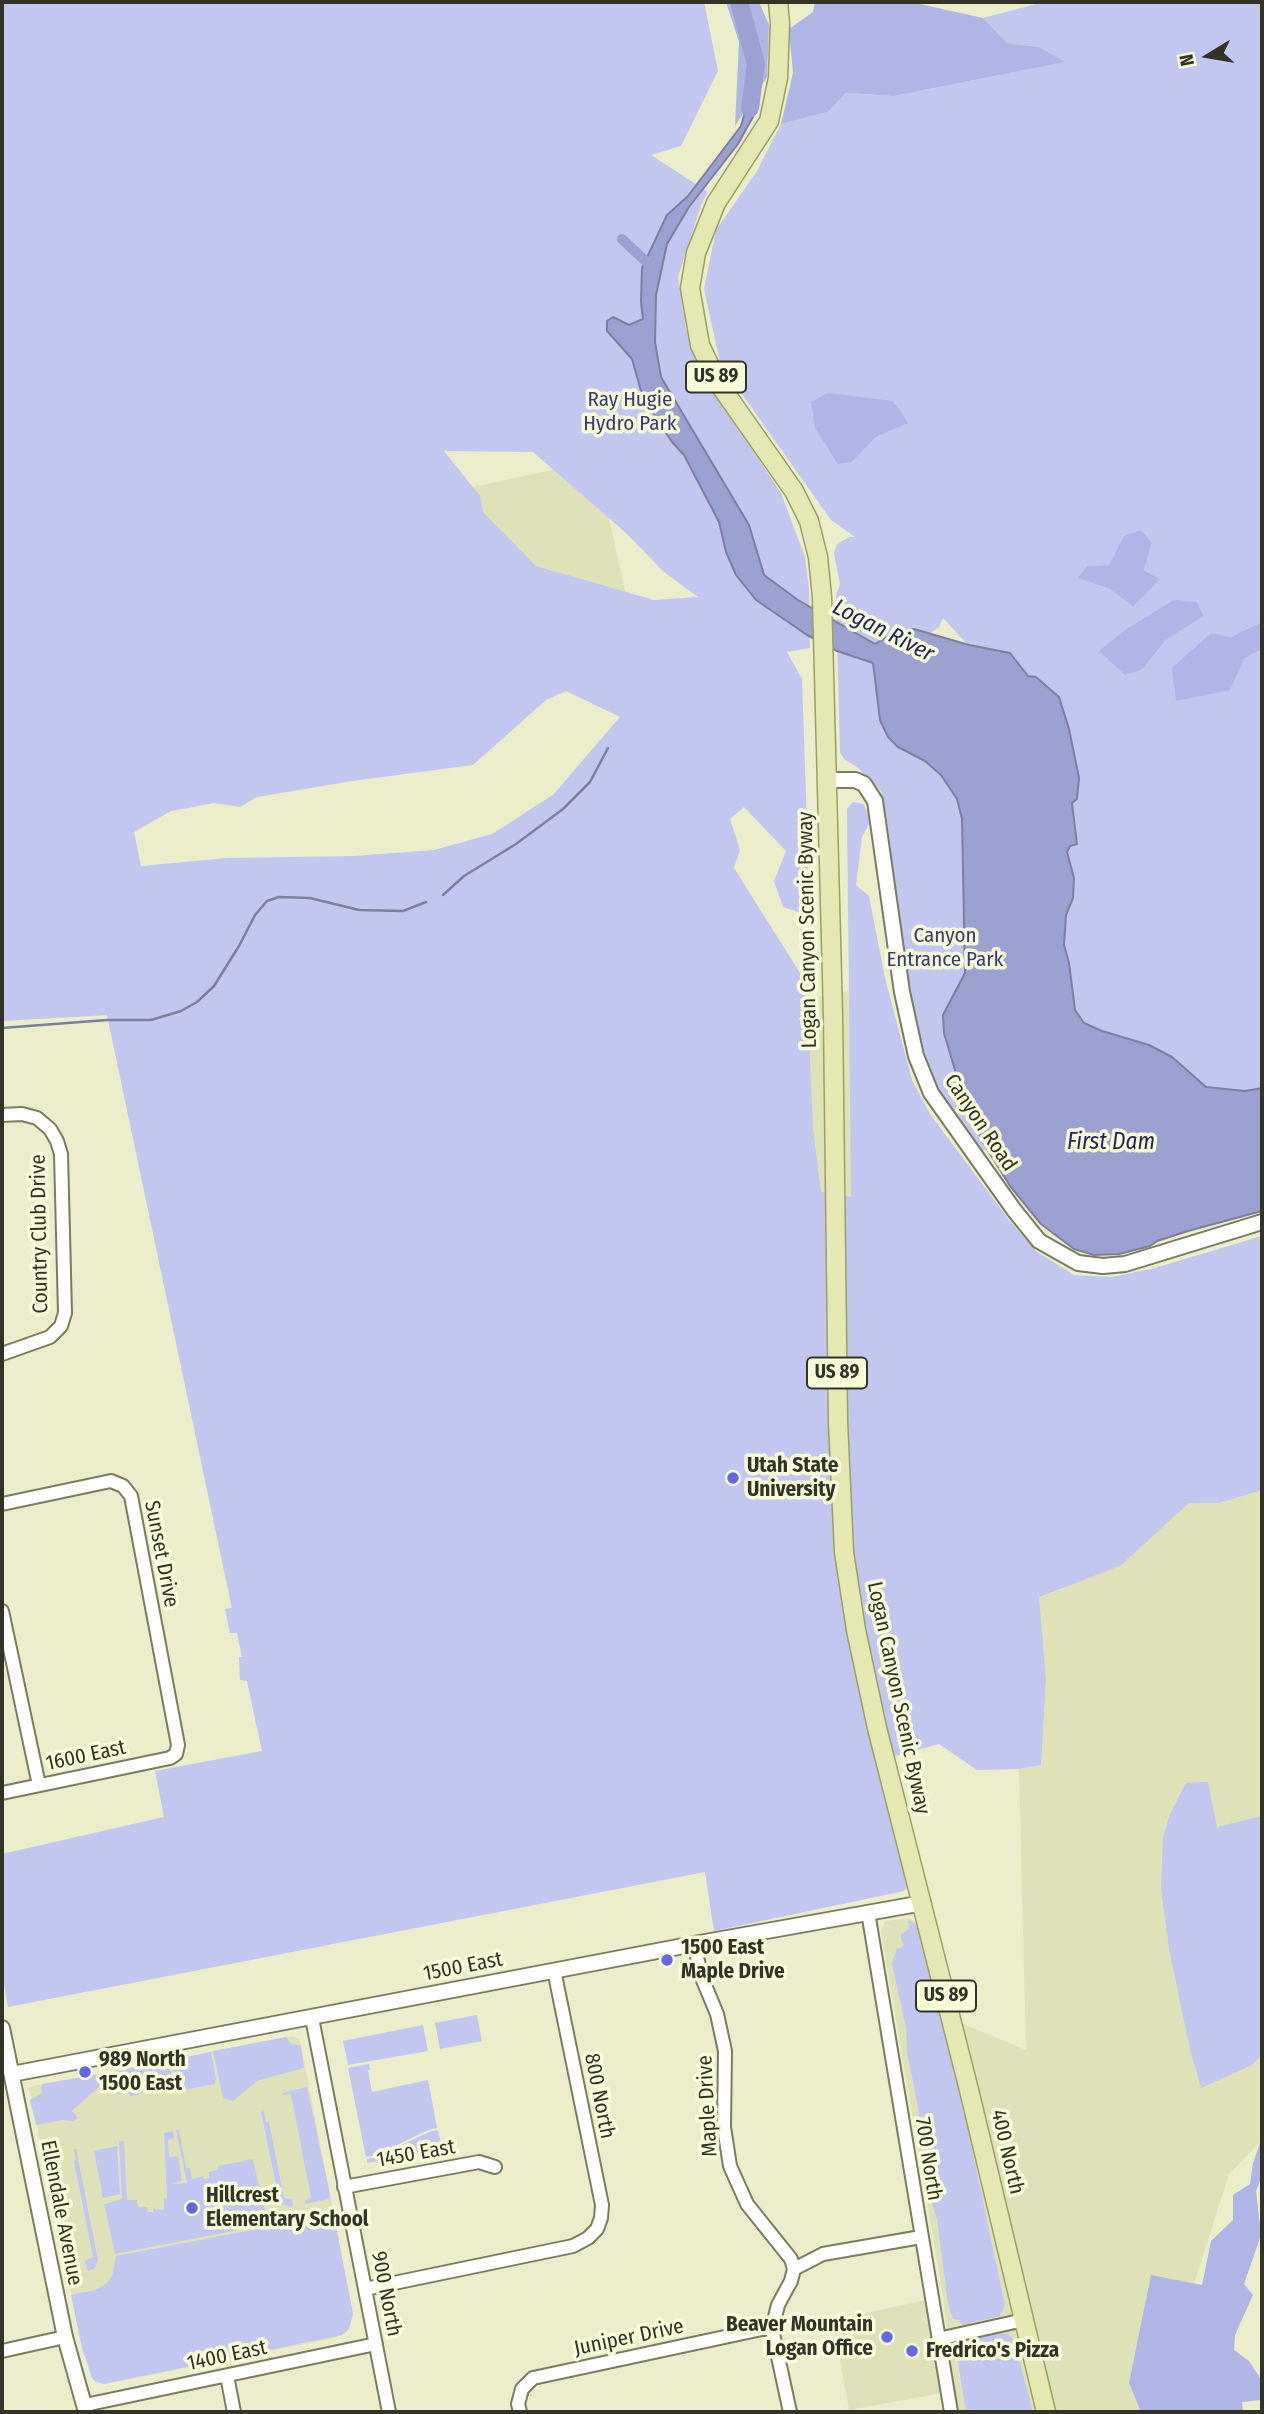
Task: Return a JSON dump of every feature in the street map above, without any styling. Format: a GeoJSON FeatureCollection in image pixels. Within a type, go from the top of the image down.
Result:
{"type":"FeatureCollection","features":[{"type":"Feature","properties":{"kind":"main road","name":"Logan Canyon Scenic Byway"},"geometry":{"type":"LineString","coordinates":[[778,2],[778,78],[769,121],[716,203],[696,253],[691,288],[700,345],[718,381],[781,470],[809,521],[818,556],[822,597],[833,1015],[838,1422],[845,1552],[856,1630],[877,1728],[923,1903]]}},
{"type":"Feature","properties":{"kind":"main road","name":"400 North"},"geometry":{"type":"LineString","coordinates":[[923,1903],[1046,2412]]}},
{"type":"Feature","properties":{"kind":"street","name":"Canyon Road"},"geometry":{"type":"LineString","coordinates":[[827,780],[855,780],[864,784],[875,801],[902,992],[916,1056],[931,1093],[1039,1241],[1078,1263],[1103,1266],[1125,1264],[1262,1222]]}},
{"type":"Feature","properties":{"kind":"street","name":"Country Club Drive"},"geometry":{"type":"LineString","coordinates":[[2,1115],[22,1114],[37,1118],[50,1129],[57,1141],[61,1154],[65,1313],[61,1326],[50,1337],[2,1354]]}},
{"type":"Feature","properties":{"kind":"street","name":"Sunset Drive"},"geometry":{"type":"LineString","coordinates":[[2,1504],[111,1482],[123,1486],[131,1496],[178,1745],[176,1754]]}},
{"type":"Feature","properties":{"kind":"street"},"geometry":{"type":"LineString","coordinates":[[2,1611],[39,1785]]}},
{"type":"Feature","properties":{"kind":"street","name":"1600 East"},"geometry":{"type":"LineString","coordinates":[[2,1793],[170,1758],[176,1754]]}},
{"type":"Feature","properties":{"kind":"street","name":"1500 East"},"geometry":{"type":"LineString","coordinates":[[12,2074],[554,1970],[923,1903]]}},
{"type":"Feature","properties":{"kind":"street","name":"700 North"},"geometry":{"type":"LineString","coordinates":[[868,1912],[951,2412]]}},
{"type":"Feature","properties":{"kind":"street","name":"Maple Drive"},"geometry":{"type":"LineString","coordinates":[[694,1944],[702,1978],[717,2014],[725,2051],[724,2127],[730,2166],[747,2204],[791,2259],[794,2269]]}},
{"type":"Feature","properties":{"kind":"street","name":"800 North"},"geometry":{"type":"LineString","coordinates":[[366,2289],[573,2246],[588,2238],[597,2229],[602,2205],[554,1970]]}},
{"type":"Feature","properties":{"kind":"street","name":"900 North"},"geometry":{"type":"LineString","coordinates":[[312,2018],[389,2412]]}},
{"type":"Feature","properties":{"kind":"street","name":"Ellendale Avenue"},"geometry":{"type":"LineString","coordinates":[[2,2028],[65,2337],[85,2409]]}},
{"type":"Feature","properties":{"kind":"street","name":"1450 East"},"geometry":{"type":"LineString","coordinates":[[344,2187],[479,2162],[495,2167]]}},
{"type":"Feature","properties":{"kind":"street"},"geometry":{"type":"LineString","coordinates":[[790,2412],[772,2329],[778,2305],[791,2281],[794,2269],[823,2254],[921,2237]]}},
{"type":"Feature","properties":{"kind":"street"},"geometry":{"type":"LineString","coordinates":[[938,2339],[1024,2320]]}},
{"type":"Feature","properties":{"kind":"street","name":"Juniper Drive"},"geometry":{"type":"LineString","coordinates":[[520,2412],[518,2404],[522,2389],[533,2378],[772,2329]]}},
{"type":"Feature","properties":{"kind":"street"},"geometry":{"type":"LineString","coordinates":[[2,2351],[65,2337]]}},
{"type":"Feature","properties":{"kind":"street","name":"1400 East"},"geometry":{"type":"LineString","coordinates":[[85,2409],[376,2344]]}},
{"type":"Feature","properties":{"kind":"street"},"geometry":{"type":"LineString","coordinates":[[227,2376],[234,2412]]}},
{"type":"Feature","properties":{"kind":"shaded area"},"geometry":{"type":"Polygon","coordinates":[[[726,2],[759,2],[769,25],[767,77],[735,126],[739,42],[726,2]]]}},
{"type":"Feature","properties":{"kind":"shaded area"},"geometry":{"type":"Polygon","coordinates":[[[815,2],[911,2],[983,18],[1007,43],[1039,47],[1065,62],[894,96],[846,93],[828,112],[781,124],[793,73],[789,29],[813,12],[815,2]]]}},
{"type":"Feature","properties":{"kind":"shaded area"},"geometry":{"type":"Polygon","coordinates":[[[827,393],[893,401],[908,423],[876,437],[852,462],[838,464],[815,428],[811,402],[827,393]]]}},
{"type":"Feature","properties":{"kind":"shaded area","name":"Utah State University"},"geometry":{"type":"Polygon","coordinates":[[[596,460],[719,1014],[884,985],[986,1358],[1262,1305],[1262,2140],[1229,2174],[1153,2412],[957,2412],[943,2297],[881,1930],[886,1921],[909,1918],[920,1924],[944,2016],[1026,2050],[1019,1769],[1041,1765],[1046,1680],[257,1729],[107,1015],[2,1021],[2,591],[596,460]],[[587,661],[131,816],[166,1152],[530,809],[553,795],[620,717],[587,661]]]}},
{"type":"Feature","properties":{"kind":"shaded area"},"geometry":{"type":"Polygon","coordinates":[[[1141,530],[1152,543],[1144,570],[1160,579],[1133,607],[1110,589],[1077,578],[1087,566],[1109,565],[1124,536],[1141,530]]]}},
{"type":"Feature","properties":{"kind":"shaded area"},"geometry":{"type":"Polygon","coordinates":[[[1173,600],[1197,602],[1203,616],[1165,641],[1143,669],[1125,675],[1099,651],[1126,629],[1173,600]]]}},
{"type":"Feature","properties":{"kind":"shaded area"},"geometry":{"type":"Polygon","coordinates":[[[1262,622],[1262,649],[1244,659],[1230,690],[1176,701],[1172,668],[1211,633],[1230,637],[1262,622]]]}},
{"type":"Feature","properties":{"kind":"shaded area","name":"Hillcrest Elementary School"},"geometry":{"type":"Polygon","coordinates":[[[293,2036],[300,2040],[353,2314],[349,2329],[335,2338],[104,2384],[96,2382],[82,2348],[29,2087],[293,2036]]]}},
{"type":"Feature","properties":{"kind":"shaded area"},"geometry":{"type":"Polygon","coordinates":[[[1262,2137],[1262,2176],[1256,2191],[1261,2235],[1244,2284],[1253,2295],[1235,2335],[1234,2350],[1249,2361],[1262,2381],[1262,2397],[1260,2400],[1242,2402],[1243,2412],[1141,2412],[1129,2383],[1151,2275],[1202,2285],[1211,2241],[1233,2220],[1233,2195],[1250,2184],[1253,2163],[1262,2137]]]}},
{"type":"Feature","properties":{"kind":"shaded area"},"geometry":{"type":"Polygon","coordinates":[[[927,2300],[943,2393],[849,2410],[833,2320],[927,2300]]]}},
{"type":"Feature","properties":{"kind":"green space","name":"Ray Hugie Hydro Park"},"geometry":{"type":"Polygon","coordinates":[[[2,2],[704,2],[718,71],[681,146],[651,155],[708,192],[701,205],[678,277],[686,329],[701,366],[720,401],[781,493],[805,557],[809,589],[810,648],[787,652],[802,679],[810,916],[783,907],[774,881],[786,851],[744,807],[730,819],[740,850],[734,868],[807,984],[813,1129],[821,1192],[851,1197],[847,809],[853,802],[864,804],[870,822],[862,837],[856,885],[869,896],[885,978],[912,1080],[930,1114],[1009,1220],[1036,1251],[1074,1275],[1112,1277],[1151,1269],[1262,1236],[1262,1490],[1219,1503],[1189,1503],[1120,1566],[1039,1597],[1046,1680],[1041,1765],[1019,1769],[977,1770],[939,1744],[881,1760],[909,1886],[904,1891],[714,1931],[705,1872],[8,2007],[2,1972],[2,1854],[164,1817],[155,1771],[262,1751],[247,1681],[240,1680],[239,1657],[242,1657],[237,1633],[230,1633],[225,1609],[232,1608],[107,1015],[2,1021],[2,2]],[[444,451],[480,496],[483,512],[536,566],[654,600],[698,597],[664,572],[626,533],[533,452],[444,451]],[[566,691],[546,700],[473,765],[257,797],[240,807],[214,803],[171,811],[134,832],[141,866],[227,858],[355,856],[434,850],[492,834],[553,795],[620,717],[566,691]]]}},
{"type":"Feature","properties":{"kind":"green space","name":"Canyon Entrance Park"},"geometry":{"type":"Polygon","coordinates":[[[1262,2],[1262,622],[1230,637],[1244,659],[1262,649],[1262,1088],[1245,1091],[1206,1087],[1149,1045],[1084,1023],[1075,1010],[1064,945],[1066,915],[1073,898],[1074,878],[1067,852],[1074,813],[1072,803],[1079,778],[1059,697],[1036,677],[1028,676],[1010,653],[968,645],[943,618],[939,627],[926,636],[966,792],[990,1145],[979,1154],[932,1081],[920,1045],[907,986],[881,791],[857,767],[844,759],[840,752],[836,596],[840,584],[834,553],[837,544],[849,537],[855,537],[831,520],[720,363],[704,289],[716,230],[757,171],[781,124],[828,112],[846,93],[894,96],[1064,62],[1039,47],[1007,43],[983,18],[1036,4],[1262,2]],[[893,401],[838,464],[852,462],[876,437],[907,423],[893,401]],[[1152,543],[1109,565],[1087,566],[1077,578],[1110,589],[1133,607],[1159,579],[1144,570],[1152,543]],[[1173,600],[1126,629],[1100,651],[1143,669],[1165,641],[1202,616],[1173,600]]]}},
{"type":"Feature","properties":{"kind":"green space"},"geometry":{"type":"Polygon","coordinates":[[[1208,1782],[1217,1827],[1262,1816],[1262,2055],[1252,2065],[1201,2088],[1169,1949],[1161,1888],[1163,1837],[1170,1814],[1186,1783],[1208,1782]]]}},
{"type":"Feature","properties":{"kind":"green space"},"geometry":{"type":"Polygon","coordinates":[[[910,1920],[917,1926],[922,1938],[969,2135],[1005,2305],[1000,2316],[962,2325],[959,2320],[953,2319],[948,2304],[937,2219],[930,2197],[918,2107],[907,2052],[906,2027],[892,1964],[897,1948],[902,1948],[904,1944],[901,1934],[909,1929],[910,1920]]]}},
{"type":"Feature","properties":{"kind":"green space"},"geometry":{"type":"Polygon","coordinates":[[[477,2015],[482,2041],[440,2049],[435,2023],[477,2015]]]}},
{"type":"Feature","properties":{"kind":"green space"},"geometry":{"type":"Polygon","coordinates":[[[423,2025],[428,2051],[348,2065],[343,2041],[423,2025]]]}},
{"type":"Feature","properties":{"kind":"green space"},"geometry":{"type":"Polygon","coordinates":[[[286,2037],[291,2044],[301,2046],[304,2068],[257,2081],[233,2101],[223,2098],[213,2051],[286,2037]]]}},
{"type":"Feature","properties":{"kind":"green space"},"geometry":{"type":"Polygon","coordinates":[[[211,2052],[215,2084],[178,2091],[171,2060],[211,2052]]]}},
{"type":"Feature","properties":{"kind":"green space"},"geometry":{"type":"Polygon","coordinates":[[[168,2060],[175,2091],[171,2092],[168,2082],[138,2088],[139,2095],[130,2096],[129,2092],[117,2094],[120,2087],[132,2085],[130,2077],[116,2079],[111,2073],[168,2060]]]}},
{"type":"Feature","properties":{"kind":"green space"},"geometry":{"type":"Polygon","coordinates":[[[369,2064],[372,2092],[428,2080],[437,2128],[366,2157],[348,2068],[369,2064]]]}},
{"type":"Feature","properties":{"kind":"green space"},"geometry":{"type":"Polygon","coordinates":[[[99,2076],[101,2085],[72,2111],[78,2118],[74,2121],[62,2120],[36,2125],[30,2100],[41,2094],[42,2084],[99,2076]]]}},
{"type":"Feature","properties":{"kind":"green space"},"geometry":{"type":"Polygon","coordinates":[[[307,2087],[330,2194],[329,2199],[305,2204],[305,2200],[311,2198],[291,2094],[282,2093],[307,2087]]]}},
{"type":"Feature","properties":{"kind":"green space"},"geometry":{"type":"Polygon","coordinates":[[[264,2111],[266,2122],[269,2122],[284,2198],[292,2199],[291,2207],[281,2204],[279,2199],[261,2112],[264,2111]]]}},
{"type":"Feature","properties":{"kind":"green space"},"geometry":{"type":"Polygon","coordinates":[[[176,2130],[179,2130],[186,2168],[190,2168],[192,2179],[204,2176],[204,2179],[210,2178],[208,2172],[218,2170],[218,2166],[253,2159],[263,2206],[268,2215],[279,2222],[115,2254],[104,2204],[122,2199],[119,2142],[124,2141],[127,2200],[137,2200],[138,2207],[147,2207],[148,2212],[153,2212],[153,2209],[164,2210],[164,2199],[167,2198],[164,2133],[173,2131],[174,2138],[168,2140],[169,2157],[178,2156],[182,2181],[171,2184],[187,2183],[176,2130]]]}},
{"type":"Feature","properties":{"kind":"green space"},"geometry":{"type":"Polygon","coordinates":[[[438,2130],[442,2149],[367,2163],[367,2159],[438,2130]]]}},
{"type":"Feature","properties":{"kind":"green space"},"geometry":{"type":"Polygon","coordinates":[[[117,2146],[120,2194],[103,2198],[94,2151],[117,2146]]]}},
{"type":"Feature","properties":{"kind":"green space"},"geometry":{"type":"Polygon","coordinates":[[[74,2149],[98,2260],[95,2268],[89,2271],[85,2261],[93,2257],[74,2149]]]}},
{"type":"Feature","properties":{"kind":"green space"},"geometry":{"type":"Polygon","coordinates":[[[329,2218],[335,2221],[353,2314],[349,2329],[342,2335],[104,2384],[92,2378],[82,2348],[71,2295],[95,2290],[106,2284],[112,2276],[116,2256],[329,2218]]]}},
{"type":"Feature","properties":{"kind":"green space"},"geometry":{"type":"Polygon","coordinates":[[[999,2333],[1008,2334],[1014,2340],[1033,2412],[966,2412],[958,2351],[965,2341],[999,2333]]]}},
{"type":"Feature","properties":{"kind":"water","name":"First Dam"},"geometry":{"type":"Polygon","coordinates":[[[750,77],[755,93],[754,115],[738,144],[689,207],[667,244],[656,295],[655,342],[661,377],[749,525],[764,575],[798,600],[875,644],[895,632],[914,629],[969,645],[1010,653],[1028,676],[1036,677],[1059,697],[1079,778],[1077,799],[1072,803],[1077,844],[1070,846],[1067,852],[1074,878],[1073,898],[1066,915],[1064,945],[1075,1010],[1084,1023],[1149,1045],[1172,1057],[1206,1087],[1245,1091],[1262,1088],[1262,1211],[1188,1231],[1150,1246],[1119,1254],[1094,1255],[1074,1249],[1041,1224],[1010,1186],[982,1141],[958,1080],[944,1033],[943,1015],[965,973],[962,819],[957,799],[941,775],[925,761],[898,747],[888,737],[880,720],[873,663],[837,651],[807,635],[756,600],[736,575],[726,552],[719,522],[684,455],[672,442],[643,398],[632,359],[607,331],[607,321],[613,317],[629,325],[643,319],[642,268],[667,215],[688,196],[741,126],[748,101],[750,77]]]}},
{"type":"Feature","properties":{"kind":"waterway","name":"Logan River"},"geometry":{"type":"LineString","coordinates":[[739,2],[756,64],[750,108]]}},
{"type":"Feature","properties":{"kind":"waterway"},"geometry":{"type":"LineString","coordinates":[[622,239],[655,270]]}},
{"type":"Feature","properties":{"kind":"waterway"},"geometry":{"type":"LineString","coordinates":[[443,895],[464,876],[516,844],[563,809],[590,782],[608,748]]}},
{"type":"Feature","properties":{"kind":"waterway"},"geometry":{"type":"LineString","coordinates":[[2,1028],[107,1020],[151,1020],[181,1011],[197,1002],[214,986],[255,915],[267,901],[279,897],[310,898],[359,910],[403,911],[426,902]]}},
{"type":"Feature","properties":{"kind":"place","name":"Utah State University"},"geometry":{"type":"Point","coordinates":[733,1478]}},
{"type":"Feature","properties":{"kind":"place","name":"1500 East Maple Drive"},"geometry":{"type":"Point","coordinates":[667,1960]}},
{"type":"Feature","properties":{"kind":"place","name":"989 North 1500 East"},"geometry":{"type":"Point","coordinates":[85,2072]}},
{"type":"Feature","properties":{"kind":"place","name":"Hillcrest Elementary School"},"geometry":{"type":"Point","coordinates":[192,2208]}},
{"type":"Feature","properties":{"kind":"place","name":"Beaver Mountain Logan Office"},"geometry":{"type":"Point","coordinates":[887,2337]}},
{"type":"Feature","properties":{"kind":"place","name":"Fredrico's Pizza"},"geometry":{"type":"Point","coordinates":[912,2351]}}]}
